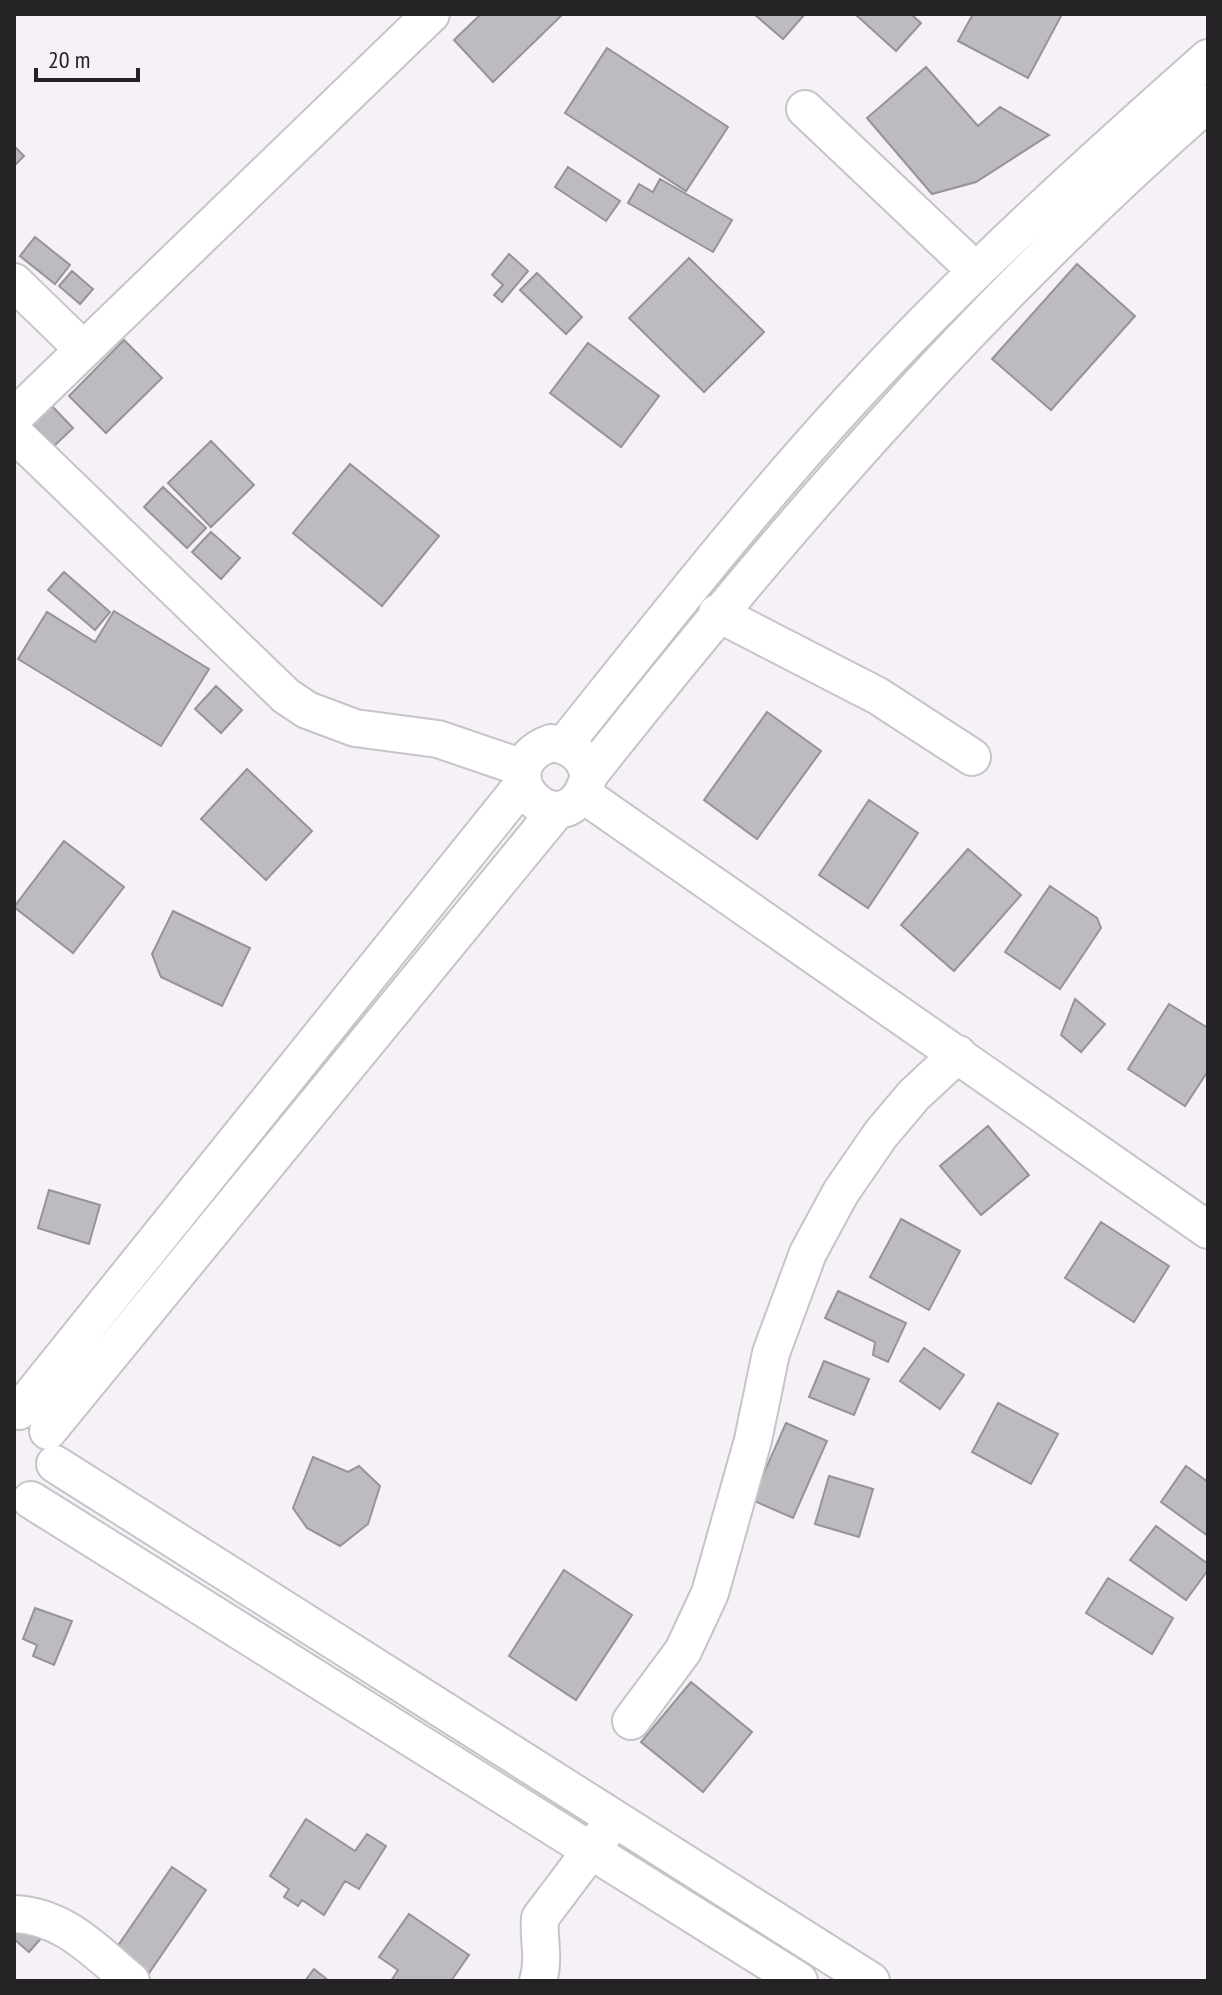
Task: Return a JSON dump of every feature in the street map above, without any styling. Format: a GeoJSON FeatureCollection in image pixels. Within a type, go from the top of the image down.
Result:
{"type":"FeatureCollection","features":[{"type":"Feature","properties":{"kind":"street"},"geometry":{"type":"LineString","coordinates":[[14,417],[409,21]]}},
{"type":"Feature","properties":{"kind":"street"},"geometry":{"type":"LineString","coordinates":[[564,745],[753,512],[915,331],[975,270],[1208,58]]}},
{"type":"Feature","properties":{"kind":"street"},"geometry":{"type":"LineString","coordinates":[[799,1981],[22,1503],[51,1479],[52,1448],[577,793],[717,613],[943,355],[1066,231],[1208,103]]}},
{"type":"Feature","properties":{"kind":"street"},"geometry":{"type":"LineString","coordinates":[[805,109],[975,270]]}},
{"type":"Feature","properties":{"kind":"street"},"geometry":{"type":"LineString","coordinates":[[14,282],[82,348]]}},
{"type":"Feature","properties":{"kind":"street"},"geometry":{"type":"LineString","coordinates":[[915,331],[943,355]]}},
{"type":"Feature","properties":{"kind":"street"},"geometry":{"type":"LineString","coordinates":[[14,433],[286,696],[307,710],[355,728],[438,739],[523,776]]}},
{"type":"Feature","properties":{"kind":"street"},"geometry":{"type":"LineString","coordinates":[[717,613],[878,696],[972,757]]}},
{"type":"Feature","properties":{"kind":"street"},"geometry":{"type":"LineString","coordinates":[[577,793],[585,761],[564,745],[551,743],[538,748],[523,776],[16,1410],[30,1415],[52,1448],[614,1819],[871,1981]]}},
{"type":"Feature","properties":{"kind":"street"},"geometry":{"type":"LineString","coordinates":[[523,776],[529,798],[542,807],[577,793]]}},
{"type":"Feature","properties":{"kind":"street"},"geometry":{"type":"LineString","coordinates":[[577,793],[1208,1230]]}},
{"type":"Feature","properties":{"kind":"street"},"geometry":{"type":"LineString","coordinates":[[631,1721],[683,1651],[710,1593],[753,1440],[771,1353],[808,1253],[841,1192],[881,1134],[914,1095],[958,1054]]}},
{"type":"Feature","properties":{"kind":"street"},"geometry":{"type":"LineString","coordinates":[[538,1981],[544,1947],[539,1932],[540,1918],[614,1819]]}},
{"type":"Feature","properties":{"kind":"street"},"geometry":{"type":"LineString","coordinates":[[14,1914],[36,1916],[70,1930],[131,1981]]}},
{"type":"Feature","properties":{"kind":"building"},"geometry":{"type":"Polygon","coordinates":[[[481,14],[563,14],[493,82],[454,40],[481,14]]]}},
{"type":"Feature","properties":{"kind":"building"},"geometry":{"type":"Polygon","coordinates":[[[754,14],[805,14],[783,39],[754,14]]]}},
{"type":"Feature","properties":{"kind":"building"},"geometry":{"type":"Polygon","coordinates":[[[855,14],[911,14],[921,23],[896,51],[855,14]]]}},
{"type":"Feature","properties":{"kind":"building"},"geometry":{"type":"Polygon","coordinates":[[[973,14],[1061,16],[1028,78],[958,41],[973,14]]]}},
{"type":"Feature","properties":{"kind":"building"},"geometry":{"type":"Polygon","coordinates":[[[607,48],[728,127],[686,191],[565,113],[607,48]]]}},
{"type":"Feature","properties":{"kind":"building"},"geometry":{"type":"Polygon","coordinates":[[[926,67],[978,126],[1000,107],[1049,135],[976,182],[932,194],[867,118],[926,67]]]}},
{"type":"Feature","properties":{"kind":"building"},"geometry":{"type":"Polygon","coordinates":[[[14,146],[24,156],[14,166],[14,146]]]}},
{"type":"Feature","properties":{"kind":"building"},"geometry":{"type":"Polygon","coordinates":[[[568,167],[620,201],[606,221],[555,187],[568,167]]]}},
{"type":"Feature","properties":{"kind":"building"},"geometry":{"type":"Polygon","coordinates":[[[660,179],[732,220],[713,252],[628,203],[639,184],[653,192],[660,179]]]}},
{"type":"Feature","properties":{"kind":"building"},"geometry":{"type":"Polygon","coordinates":[[[35,237],[70,265],[55,284],[20,256],[35,237]]]}},
{"type":"Feature","properties":{"kind":"building"},"geometry":{"type":"Polygon","coordinates":[[[509,254],[528,271],[502,302],[494,295],[503,285],[492,275],[509,254]]]}},
{"type":"Feature","properties":{"kind":"building"},"geometry":{"type":"Polygon","coordinates":[[[689,258],[764,332],[704,392],[629,318],[689,258]]]}},
{"type":"Feature","properties":{"kind":"building"},"geometry":{"type":"Polygon","coordinates":[[[1077,264],[1135,316],[1051,410],[992,359],[1077,264]]]}},
{"type":"Feature","properties":{"kind":"building"},"geometry":{"type":"Polygon","coordinates":[[[72,271],[93,289],[80,304],[59,286],[72,271]]]}},
{"type":"Feature","properties":{"kind":"building"},"geometry":{"type":"Polygon","coordinates":[[[537,273],[582,317],[566,334],[520,290],[537,273]]]}},
{"type":"Feature","properties":{"kind":"building"},"geometry":{"type":"Polygon","coordinates":[[[124,340],[162,378],[106,433],[69,396],[124,340]]]}},
{"type":"Feature","properties":{"kind":"building"},"geometry":{"type":"Polygon","coordinates":[[[588,343],[659,396],[621,447],[550,393],[588,343]]]}},
{"type":"Feature","properties":{"kind":"building"},"geometry":{"type":"Polygon","coordinates":[[[51,405],[73,428],[54,446],[32,423],[51,405]]]}},
{"type":"Feature","properties":{"kind":"building"},"geometry":{"type":"Polygon","coordinates":[[[211,441],[254,485],[211,527],[168,483],[211,441]]]}},
{"type":"Feature","properties":{"kind":"building"},"geometry":{"type":"Polygon","coordinates":[[[350,464],[439,536],[382,606],[293,533],[350,464]]]}},
{"type":"Feature","properties":{"kind":"building"},"geometry":{"type":"Polygon","coordinates":[[[163,487],[206,528],[187,548],[144,507],[163,487]]]}},
{"type":"Feature","properties":{"kind":"building"},"geometry":{"type":"Polygon","coordinates":[[[211,532],[240,558],[221,579],[192,552],[211,532]]]}},
{"type":"Feature","properties":{"kind":"building"},"geometry":{"type":"Polygon","coordinates":[[[64,572],[110,612],[95,630],[48,590],[64,572]]]}},
{"type":"Feature","properties":{"kind":"building"},"geometry":{"type":"Polygon","coordinates":[[[114,611],[209,669],[161,746],[18,659],[47,612],[95,642],[114,611]]]}},
{"type":"Feature","properties":{"kind":"building"},"geometry":{"type":"Polygon","coordinates":[[[216,686],[242,710],[221,733],[195,709],[216,686]]]}},
{"type":"Feature","properties":{"kind":"building"},"geometry":{"type":"Polygon","coordinates":[[[767,712],[821,751],[757,839],[704,800],[767,712]]]}},
{"type":"Feature","properties":{"kind":"building"},"geometry":{"type":"Polygon","coordinates":[[[247,769],[312,831],[266,880],[201,819],[247,769]]]}},
{"type":"Feature","properties":{"kind":"building"},"geometry":{"type":"Polygon","coordinates":[[[869,800],[918,833],[868,908],[819,875],[869,800]]]}},
{"type":"Feature","properties":{"kind":"building"},"geometry":{"type":"Polygon","coordinates":[[[64,841],[124,887],[73,953],[14,907],[64,841]]]}},
{"type":"Feature","properties":{"kind":"building"},"geometry":{"type":"Polygon","coordinates":[[[968,849],[1021,895],[954,971],[901,925],[968,849]]]}},
{"type":"Feature","properties":{"kind":"building"},"geometry":{"type":"Polygon","coordinates":[[[1050,886],[1097,918],[1101,928],[1060,989],[1005,952],[1050,886]]]}},
{"type":"Feature","properties":{"kind":"building"},"geometry":{"type":"Polygon","coordinates":[[[173,911],[250,948],[222,1006],[161,977],[152,954],[173,911]]]}},
{"type":"Feature","properties":{"kind":"building"},"geometry":{"type":"Polygon","coordinates":[[[1075,999],[1105,1024],[1081,1052],[1061,1035],[1075,999]]]}},
{"type":"Feature","properties":{"kind":"building"},"geometry":{"type":"Polygon","coordinates":[[[1169,1004],[1208,1028],[1208,1071],[1185,1106],[1128,1069],[1169,1004]]]}},
{"type":"Feature","properties":{"kind":"building"},"geometry":{"type":"Polygon","coordinates":[[[988,1126],[1029,1175],[981,1215],[940,1166],[988,1126]]]}},
{"type":"Feature","properties":{"kind":"building"},"geometry":{"type":"Polygon","coordinates":[[[49,1190],[100,1205],[89,1244],[38,1228],[49,1190]]]}},
{"type":"Feature","properties":{"kind":"building"},"geometry":{"type":"Polygon","coordinates":[[[901,1219],[960,1251],[929,1310],[870,1277],[901,1219]]]}},
{"type":"Feature","properties":{"kind":"building"},"geometry":{"type":"Polygon","coordinates":[[[1101,1222],[1169,1266],[1134,1322],[1065,1278],[1101,1222]]]}},
{"type":"Feature","properties":{"kind":"building"},"geometry":{"type":"Polygon","coordinates":[[[838,1291],[906,1323],[888,1362],[873,1355],[875,1342],[825,1318],[838,1291]]]}},
{"type":"Feature","properties":{"kind":"building"},"geometry":{"type":"Polygon","coordinates":[[[924,1348],[964,1375],[940,1409],[900,1381],[924,1348]]]}},
{"type":"Feature","properties":{"kind":"building"},"geometry":{"type":"Polygon","coordinates":[[[824,1361],[869,1379],[854,1415],[809,1397],[824,1361]]]}},
{"type":"Feature","properties":{"kind":"building"},"geometry":{"type":"Polygon","coordinates":[[[998,1403],[1058,1434],[1031,1484],[972,1452],[998,1403]]]}},
{"type":"Feature","properties":{"kind":"building"},"geometry":{"type":"Polygon","coordinates":[[[786,1423],[827,1441],[793,1518],[752,1500],[786,1423]]]}},
{"type":"Feature","properties":{"kind":"building"},"geometry":{"type":"Polygon","coordinates":[[[313,1457],[348,1472],[359,1466],[380,1486],[368,1524],[340,1546],[307,1528],[293,1508],[313,1457]]]}},
{"type":"Feature","properties":{"kind":"building"},"geometry":{"type":"Polygon","coordinates":[[[1186,1466],[1208,1482],[1208,1536],[1161,1502],[1186,1466]]]}},
{"type":"Feature","properties":{"kind":"building"},"geometry":{"type":"Polygon","coordinates":[[[829,1476],[873,1489],[859,1537],[815,1524],[829,1476]]]}},
{"type":"Feature","properties":{"kind":"building"},"geometry":{"type":"Polygon","coordinates":[[[1156,1526],[1208,1564],[1208,1570],[1186,1600],[1130,1560],[1156,1526]]]}},
{"type":"Feature","properties":{"kind":"building"},"geometry":{"type":"Polygon","coordinates":[[[564,1570],[632,1615],[576,1700],[509,1656],[564,1570]]]}},
{"type":"Feature","properties":{"kind":"building"},"geometry":{"type":"Polygon","coordinates":[[[1108,1578],[1173,1618],[1152,1654],[1086,1613],[1108,1578]]]}},
{"type":"Feature","properties":{"kind":"building"},"geometry":{"type":"Polygon","coordinates":[[[35,1608],[72,1621],[54,1665],[33,1656],[37,1645],[23,1639],[35,1608]]]}},
{"type":"Feature","properties":{"kind":"building"},"geometry":{"type":"Polygon","coordinates":[[[691,1682],[752,1732],[703,1792],[641,1742],[691,1682]]]}},
{"type":"Feature","properties":{"kind":"building"},"geometry":{"type":"Polygon","coordinates":[[[306,1819],[355,1851],[367,1834],[386,1846],[359,1889],[345,1881],[324,1915],[302,1900],[298,1906],[284,1897],[289,1889],[270,1876],[306,1819]]]}},
{"type":"Feature","properties":{"kind":"building"},"geometry":{"type":"Polygon","coordinates":[[[172,1867],[206,1890],[149,1973],[115,1950],[172,1867]]]}},
{"type":"Feature","properties":{"kind":"building"},"geometry":{"type":"Polygon","coordinates":[[[409,1914],[469,1955],[451,1981],[391,1981],[398,1970],[379,1957],[409,1914]]]}},
{"type":"Feature","properties":{"kind":"building"},"geometry":{"type":"Polygon","coordinates":[[[25,1920],[43,1936],[29,1952],[14,1939],[14,1933],[25,1920]]]}},
{"type":"Feature","properties":{"kind":"building"},"geometry":{"type":"Polygon","coordinates":[[[314,1969],[329,1981],[305,1981],[314,1969]]]}}]}
